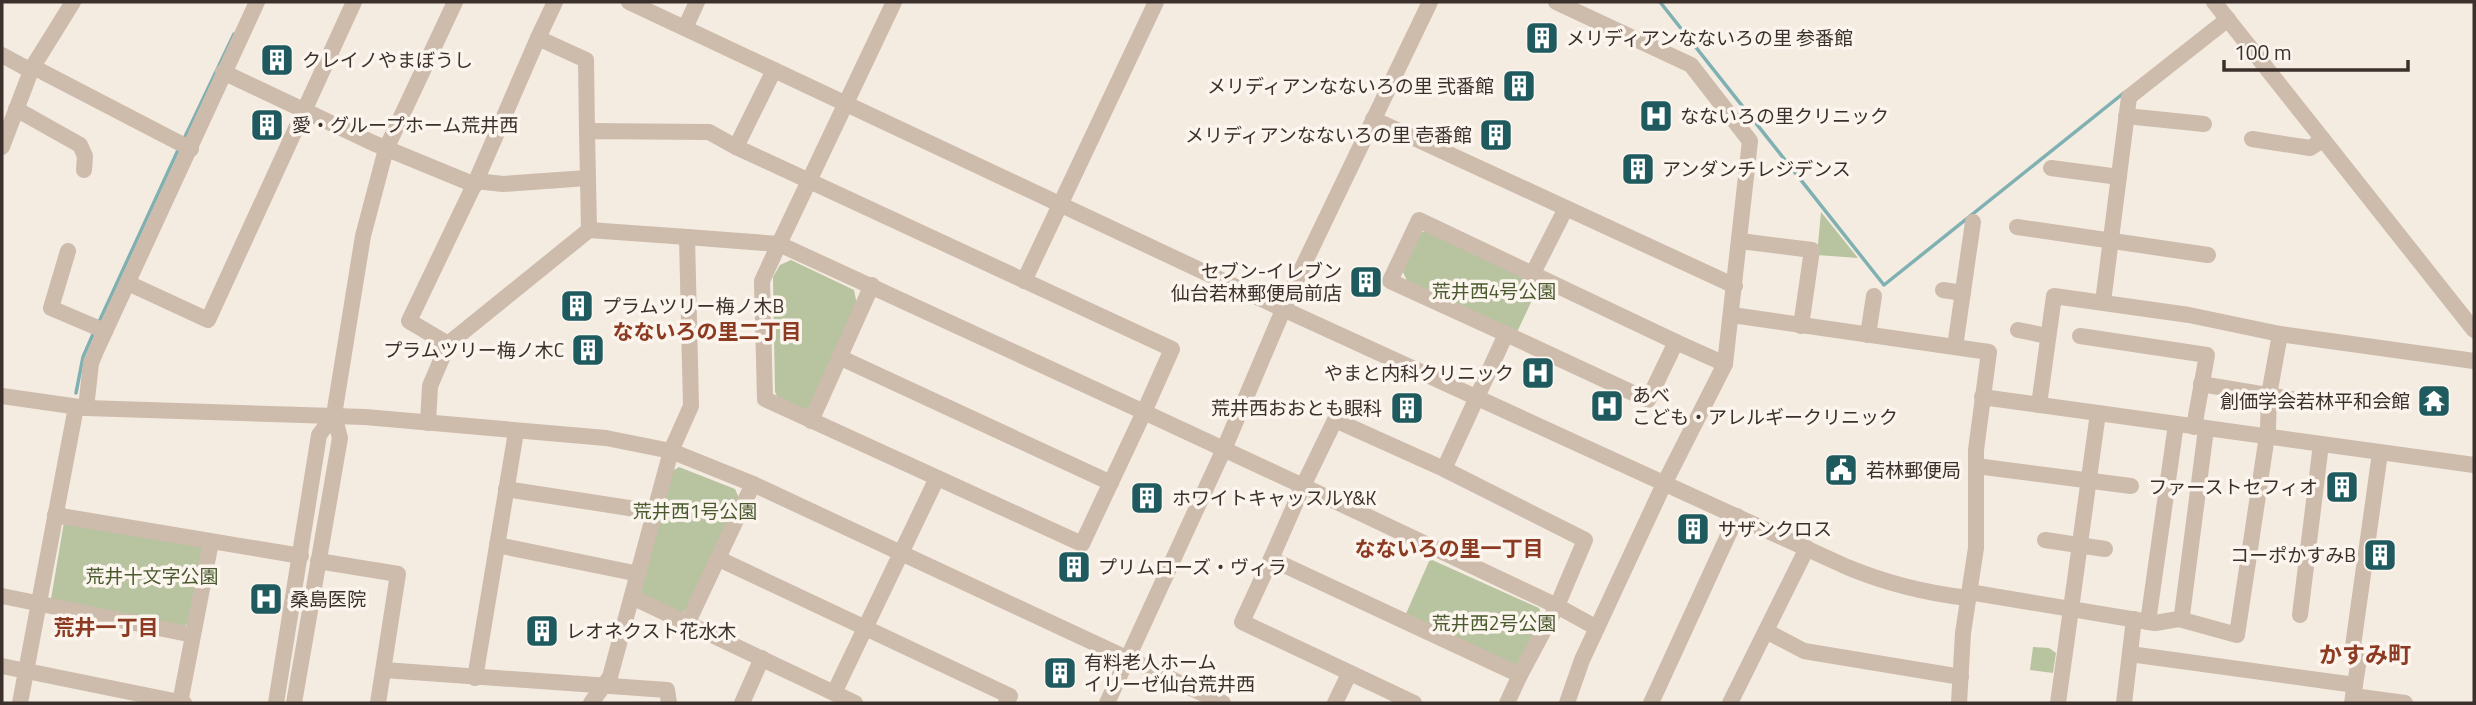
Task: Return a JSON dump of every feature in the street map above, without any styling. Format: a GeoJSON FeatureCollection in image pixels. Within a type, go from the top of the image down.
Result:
{"type":"FeatureCollection","features":[{"type":"Feature","properties":{"kind":"street"},"geometry":{"type":"LineString","coordinates":[[2,147],[32,68],[73,2]]}},
{"type":"Feature","properties":{"kind":"street"},"geometry":{"type":"LineString","coordinates":[[20,703],[55,516],[91,363],[128,283],[184,146],[257,2]]}},
{"type":"Feature","properties":{"kind":"street"},"geometry":{"type":"LineString","coordinates":[[128,283],[208,320],[303,108],[354,2]]}},
{"type":"Feature","properties":{"kind":"street"},"geometry":{"type":"LineString","coordinates":[[294,703],[340,438],[334,415],[363,236],[386,149],[456,2]]}},
{"type":"Feature","properties":{"kind":"street"},"geometry":{"type":"LineString","coordinates":[[448,344],[409,321],[476,183],[555,2]]}},
{"type":"Feature","properties":{"kind":"street"},"geometry":{"type":"LineString","coordinates":[[628,2],[1283,309],[1888,585],[2141,620],[2179,620],[2237,635],[2267,436],[2269,395],[2280,334]]}},
{"type":"Feature","properties":{"kind":"street"},"geometry":{"type":"LineString","coordinates":[[685,28],[698,2]]}},
{"type":"Feature","properties":{"kind":"street"},"geometry":{"type":"LineString","coordinates":[[587,131],[709,132],[736,147],[809,181],[1024,281],[1172,349],[1082,544],[765,399],[762,281],[779,244],[809,181],[846,102],[894,2]]}},
{"type":"Feature","properties":{"kind":"street"},"geometry":{"type":"LineString","coordinates":[[1024,281],[1156,2]]}},
{"type":"Feature","properties":{"kind":"street"},"geometry":{"type":"LineString","coordinates":[[1107,703],[1224,449],[1283,309],[1430,2]]}},
{"type":"Feature","properties":{"kind":"street"},"geometry":{"type":"LineString","coordinates":[[1556,2],[1691,65],[1750,141],[1725,364],[1664,484],[1597,628],[1567,703]]}},
{"type":"Feature","properties":{"kind":"street"},"geometry":{"type":"LineString","coordinates":[[2214,2],[2317,144],[2474,330]]}},
{"type":"Feature","properties":{"kind":"street"},"geometry":{"type":"LineString","coordinates":[[2103,302],[2129,97],[2228,19]]}},
{"type":"Feature","properties":{"kind":"street"},"geometry":{"type":"LineString","coordinates":[[538,38],[586,60],[589,230]]}},
{"type":"Feature","properties":{"kind":"street"},"geometry":{"type":"LineString","coordinates":[[2,55],[184,146]]}},
{"type":"Feature","properties":{"kind":"street"},"geometry":{"type":"LineString","coordinates":[[736,147],[774,70]]}},
{"type":"Feature","properties":{"kind":"street"},"geometry":{"type":"LineString","coordinates":[[223,72],[386,149],[476,183],[503,184],[587,178]]}},
{"type":"Feature","properties":{"kind":"street"},"geometry":{"type":"LineString","coordinates":[[16,109],[80,145],[85,156],[83,170]]}},
{"type":"Feature","properties":{"kind":"street"},"geometry":{"type":"LineString","coordinates":[[2126,116],[2204,124]]}},
{"type":"Feature","properties":{"kind":"street"},"geometry":{"type":"LineString","coordinates":[[1373,119],[1735,286]]}},
{"type":"Feature","properties":{"kind":"street"},"geometry":{"type":"LineString","coordinates":[[2252,139],[2317,144]]}},
{"type":"Feature","properties":{"kind":"street"},"geometry":{"type":"LineString","coordinates":[[2051,168],[2119,177]]}},
{"type":"Feature","properties":{"kind":"street"},"geometry":{"type":"LineString","coordinates":[[1533,273],[1565,209]]}},
{"type":"Feature","properties":{"kind":"street"},"geometry":{"type":"LineString","coordinates":[[1676,342],[1648,400],[1390,281],[1419,220],[1725,364]]}},
{"type":"Feature","properties":{"kind":"street"},"geometry":{"type":"LineString","coordinates":[[1955,347],[1973,222]]}},
{"type":"Feature","properties":{"kind":"street"},"geometry":{"type":"LineString","coordinates":[[2017,227],[2208,255]]}},
{"type":"Feature","properties":{"kind":"street"},"geometry":{"type":"LineString","coordinates":[[428,423],[430,386],[448,344],[589,230],[779,244],[1303,486],[1557,606],[1597,628]]}},
{"type":"Feature","properties":{"kind":"street"},"geometry":{"type":"LineString","coordinates":[[590,703],[610,677],[671,451],[691,406],[687,237]]}},
{"type":"Feature","properties":{"kind":"street"},"geometry":{"type":"LineString","coordinates":[[1740,241],[1812,250],[1801,326]]}},
{"type":"Feature","properties":{"kind":"street"},"geometry":{"type":"LineString","coordinates":[[70,252],[51,308],[105,331]]}},
{"type":"Feature","properties":{"kind":"street"},"geometry":{"type":"LineString","coordinates":[[811,421],[872,285]]}},
{"type":"Feature","properties":{"kind":"street"},"geometry":{"type":"LineString","coordinates":[[1943,290],[1963,293]]}},
{"type":"Feature","properties":{"kind":"street"},"geometry":{"type":"LineString","coordinates":[[1868,335],[1874,296]]}},
{"type":"Feature","properties":{"kind":"street"},"geometry":{"type":"LineString","coordinates":[[2039,405],[2054,296],[2189,315],[2280,334],[2474,362]]}},
{"type":"Feature","properties":{"kind":"street"},"geometry":{"type":"LineString","coordinates":[[1732,314],[1989,352],[1976,466],[1976,548],[1959,703]]}},
{"type":"Feature","properties":{"kind":"street"},"geometry":{"type":"LineString","coordinates":[[2018,330],[2049,336]]}},
{"type":"Feature","properties":{"kind":"street"},"geometry":{"type":"LineString","coordinates":[[1444,469],[1506,334]]}},
{"type":"Feature","properties":{"kind":"street"},"geometry":{"type":"LineString","coordinates":[[2080,336],[2207,355],[2201,384],[2200,428],[2182,615],[2179,620]]}},
{"type":"Feature","properties":{"kind":"street"},"geometry":{"type":"LineString","coordinates":[[839,358],[1111,483]]}},
{"type":"Feature","properties":{"kind":"street"},"geometry":{"type":"LineString","coordinates":[[2201,384],[2316,403]]}},
{"type":"Feature","properties":{"kind":"street"},"geometry":{"type":"LineString","coordinates":[[2,396],[81,408],[334,415],[606,438],[671,451],[753,484],[1223,703]]}},
{"type":"Feature","properties":{"kind":"street"},"geometry":{"type":"LineString","coordinates":[[1982,397],[2474,466]]}},
{"type":"Feature","properties":{"kind":"street"},"geometry":{"type":"LineString","coordinates":[[2058,703],[2098,413]]}},
{"type":"Feature","properties":{"kind":"street"},"geometry":{"type":"LineString","coordinates":[[276,703],[319,435],[334,415]]}},
{"type":"Feature","properties":{"kind":"street"},"geometry":{"type":"LineString","coordinates":[[1414,703],[1242,622],[1335,420],[1444,469],[1586,540],[1557,606],[1507,703]]}},
{"type":"Feature","properties":{"kind":"street"},"geometry":{"type":"LineString","coordinates":[[2124,703],[2130,654],[2141,620],[2176,424]]}},
{"type":"Feature","properties":{"kind":"street"},"geometry":{"type":"LineString","coordinates":[[475,678],[516,432]]}},
{"type":"Feature","properties":{"kind":"street"},"geometry":{"type":"LineString","coordinates":[[2300,615],[2321,443]]}},
{"type":"Feature","properties":{"kind":"street"},"geometry":{"type":"LineString","coordinates":[[2354,695],[2360,653],[2353,646],[2380,453]]}},
{"type":"Feature","properties":{"kind":"street"},"geometry":{"type":"LineString","coordinates":[[1976,466],[2131,486]]}},
{"type":"Feature","properties":{"kind":"street"},"geometry":{"type":"LineString","coordinates":[[834,694],[937,478]]}},
{"type":"Feature","properties":{"kind":"street"},"geometry":{"type":"LineString","coordinates":[[687,624],[753,484]]}},
{"type":"Feature","properties":{"kind":"street"},"geometry":{"type":"LineString","coordinates":[[506,489],[655,512]]}},
{"type":"Feature","properties":{"kind":"street"},"geometry":{"type":"LineString","coordinates":[[55,516],[301,556]]}},
{"type":"Feature","properties":{"kind":"street"},"geometry":{"type":"LineString","coordinates":[[1651,703],[1737,516]]}},
{"type":"Feature","properties":{"kind":"street"},"geometry":{"type":"LineString","coordinates":[[2045,540],[2105,549]]}},
{"type":"Feature","properties":{"kind":"street"},"geometry":{"type":"LineString","coordinates":[[2,666],[182,703],[211,542]]}},
{"type":"Feature","properties":{"kind":"street"},"geometry":{"type":"LineString","coordinates":[[497,545],[639,574]]}},
{"type":"Feature","properties":{"kind":"street"},"geometry":{"type":"LineString","coordinates":[[1730,703],[1807,548]]}},
{"type":"Feature","properties":{"kind":"street"},"geometry":{"type":"LineString","coordinates":[[719,559],[1010,696],[1006,703]]}},
{"type":"Feature","properties":{"kind":"street"},"geometry":{"type":"LineString","coordinates":[[1271,559],[1520,675]]}},
{"type":"Feature","properties":{"kind":"street"},"geometry":{"type":"LineString","coordinates":[[318,561],[398,574],[378,703]]}},
{"type":"Feature","properties":{"kind":"street"},"geometry":{"type":"LineString","coordinates":[[2,596],[193,635]]}},
{"type":"Feature","properties":{"kind":"street"},"geometry":{"type":"LineString","coordinates":[[632,597],[855,703]]}},
{"type":"Feature","properties":{"kind":"street"},"geometry":{"type":"LineString","coordinates":[[1766,631],[1804,651],[1961,677]]}},
{"type":"Feature","properties":{"kind":"street"},"geometry":{"type":"LineString","coordinates":[[2130,654],[2405,703]]}},
{"type":"Feature","properties":{"kind":"street"},"geometry":{"type":"LineString","coordinates":[[742,703],[762,658]]}},
{"type":"Feature","properties":{"kind":"street"},"geometry":{"type":"LineString","coordinates":[[384,670],[667,690],[669,703]]}},
{"type":"Feature","properties":{"kind":"street"},"geometry":{"type":"LineString","coordinates":[[1335,703],[1349,674]]}},
{"type":"Feature","properties":{"kind":"green space"},"geometry":{"type":"Polygon","coordinates":[[[1821,212],[1858,258],[1817,255],[1821,212]]]}},
{"type":"Feature","properties":{"kind":"green space","name":"荒井西4号公園"},"geometry":{"type":"Polygon","coordinates":[[[1428,230],[1541,281],[1517,332],[1407,281],[1402,270],[1420,233],[1428,230]]]}},
{"type":"Feature","properties":{"kind":"green space"},"geometry":{"type":"Polygon","coordinates":[[[791,260],[854,290],[857,305],[810,409],[801,412],[778,398],[775,392],[773,277],[780,265],[791,260]]]}},
{"type":"Feature","properties":{"kind":"green space","name":"荒井西1号公園"},"geometry":{"type":"Polygon","coordinates":[[[679,467],[735,489],[739,498],[687,608],[682,613],[640,594],[671,472],[679,467]]]}},
{"type":"Feature","properties":{"kind":"green space","name":"荒井十文字公園"},"geometry":{"type":"Polygon","coordinates":[[[64,522],[204,540],[194,621],[184,626],[51,599],[64,522]]]}},
{"type":"Feature","properties":{"kind":"green space","name":"荒井西2号公園"},"geometry":{"type":"Polygon","coordinates":[[[1430,559],[1539,608],[1543,618],[1515,668],[1405,616],[1430,559]]]}},
{"type":"Feature","properties":{"kind":"green space"},"geometry":{"type":"Polygon","coordinates":[[[2033,647],[2049,648],[2056,653],[2053,673],[2030,670],[2033,647]]]}},
{"type":"Feature","properties":{"kind":"waterway"},"geometry":{"type":"LineString","coordinates":[[1660,2],[1884,285],[2125,92]]}},
{"type":"Feature","properties":{"kind":"waterway"},"geometry":{"type":"LineString","coordinates":[[183,141],[234,34]]}},
{"type":"Feature","properties":{"kind":"waterway"},"geometry":{"type":"LineString","coordinates":[[99,322],[179,148]]}},
{"type":"Feature","properties":{"kind":"waterway"},"geometry":{"type":"LineString","coordinates":[[76,393],[83,357],[94,332]]}},
{"type":"Feature","properties":{"kind":"place","name":"メリディアンなないろの里 参番館"},"geometry":{"type":"Point","coordinates":[1542,38]}},
{"type":"Feature","properties":{"kind":"place","name":"クレイノやまぼうし"},"geometry":{"type":"Point","coordinates":[277,60]}},
{"type":"Feature","properties":{"kind":"place","name":"メリディアンなないろの里 弐番館"},"geometry":{"type":"Point","coordinates":[1519,86]}},
{"type":"Feature","properties":{"kind":"place","name":"なないろの里クリニック"},"geometry":{"type":"Point","coordinates":[1656,116]}},
{"type":"Feature","properties":{"kind":"place","name":"愛・グループホーム荒井西"},"geometry":{"type":"Point","coordinates":[267,125]}},
{"type":"Feature","properties":{"kind":"place","name":"メリディアンなないろの里 壱番館"},"geometry":{"type":"Point","coordinates":[1496,135]}},
{"type":"Feature","properties":{"kind":"place","name":"アンダンチレジデンス"},"geometry":{"type":"Point","coordinates":[1638,169]}},
{"type":"Feature","properties":{"kind":"place","name":"セブン-イレブン 仙台若林郵便局前店"},"geometry":{"type":"Point","coordinates":[1366,282]}},
{"type":"Feature","properties":{"kind":"place","name":"プラムツリー梅ノ木B"},"geometry":{"type":"Point","coordinates":[577,306]}},
{"type":"Feature","properties":{"kind":"place","name":"プラムツリー梅ノ木C"},"geometry":{"type":"Point","coordinates":[588,350]}},
{"type":"Feature","properties":{"kind":"place","name":"やまと内科クリニック"},"geometry":{"type":"Point","coordinates":[1538,373]}},
{"type":"Feature","properties":{"kind":"place","name":"創価学会若林平和会館"},"geometry":{"type":"Point","coordinates":[2434,401]}},
{"type":"Feature","properties":{"kind":"place","name":"あべ こども・アレルギークリニック"},"geometry":{"type":"Point","coordinates":[1607,406]}},
{"type":"Feature","properties":{"kind":"place","name":"荒井西おおとも眼科"},"geometry":{"type":"Point","coordinates":[1407,408]}},
{"type":"Feature","properties":{"kind":"place","name":"若林郵便局"},"geometry":{"type":"Point","coordinates":[1841,470]}},
{"type":"Feature","properties":{"kind":"place","name":"ファーストセフィオ"},"geometry":{"type":"Point","coordinates":[2342,487]}},
{"type":"Feature","properties":{"kind":"place","name":"ホワイトキャッスルY&K"},"geometry":{"type":"Point","coordinates":[1147,498]}},
{"type":"Feature","properties":{"kind":"place","name":"サザンクロス"},"geometry":{"type":"Point","coordinates":[1693,529]}},
{"type":"Feature","properties":{"kind":"place","name":"コーポかすみB"},"geometry":{"type":"Point","coordinates":[2380,555]}},
{"type":"Feature","properties":{"kind":"place","name":"プリムローズ・ヴィラ"},"geometry":{"type":"Point","coordinates":[1074,567]}},
{"type":"Feature","properties":{"kind":"place","name":"桑島医院"},"geometry":{"type":"Point","coordinates":[266,599]}},
{"type":"Feature","properties":{"kind":"place","name":"レオネクスト花水木"},"geometry":{"type":"Point","coordinates":[542,631]}},
{"type":"Feature","properties":{"kind":"place","name":"有料老人ホーム イリーゼ仙台荒井西"},"geometry":{"type":"Point","coordinates":[1060,673]}},
{"type":"Feature","properties":{"kind":"district","name":"なないろの里二丁目"},"geometry":{"type":"Point","coordinates":[707,332]}},
{"type":"Feature","properties":{"kind":"district","name":"なないろの里一丁目"},"geometry":{"type":"Point","coordinates":[1449,549]}},
{"type":"Feature","properties":{"kind":"district","name":"荒井一丁目"},"geometry":{"type":"Point","coordinates":[106,628]}},
{"type":"Feature","properties":{"kind":"district","name":"かすみ町"},"geometry":{"type":"Point","coordinates":[2365,655]}}]}
